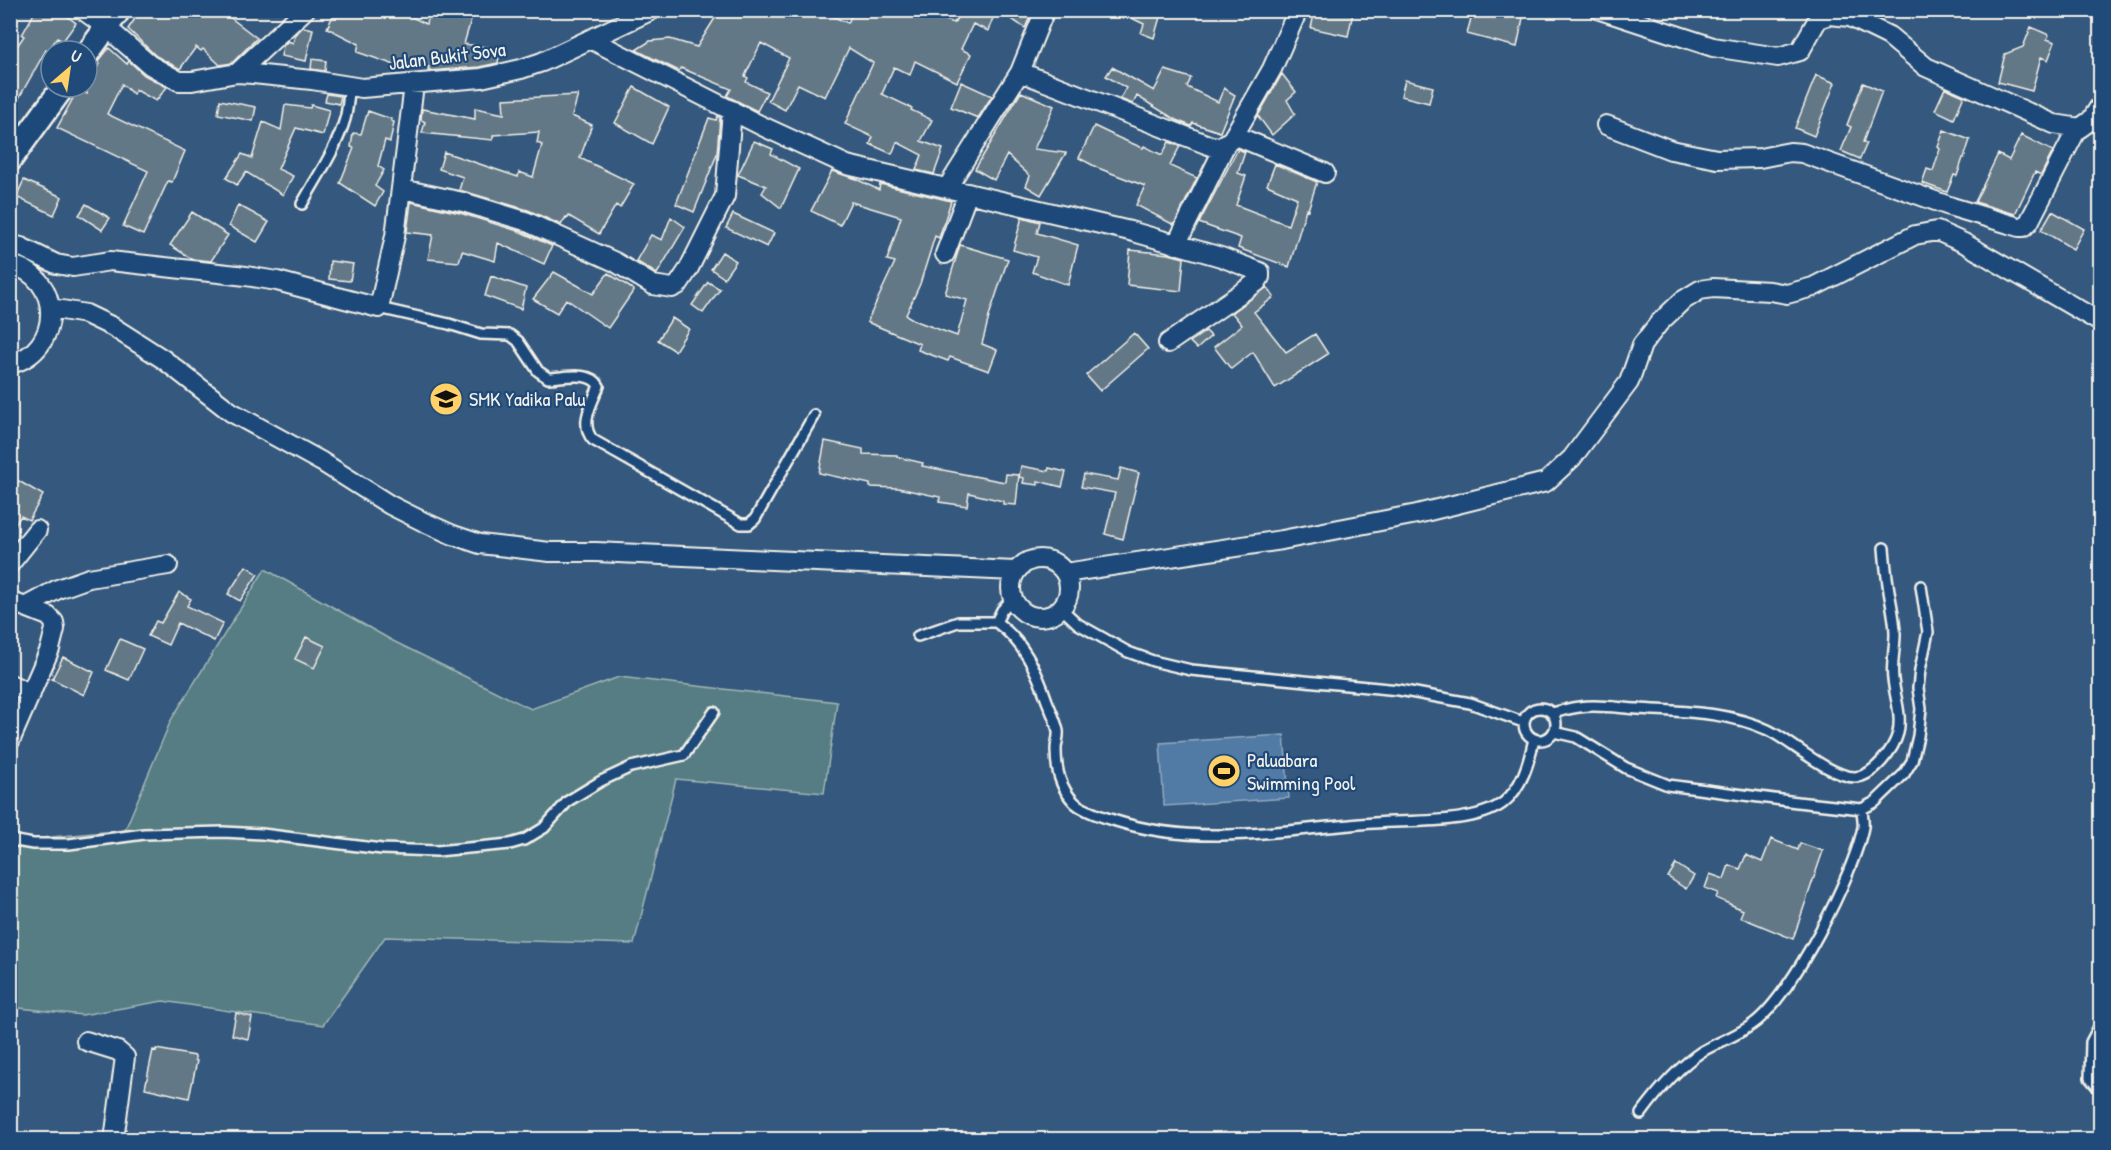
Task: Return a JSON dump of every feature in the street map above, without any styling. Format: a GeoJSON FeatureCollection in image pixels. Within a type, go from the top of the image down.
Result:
{"type":"FeatureCollection","features":[{"type":"Feature","properties":{"kind":"street","name":"Jalan Bukit Sova"},"geometry":{"type":"LineString","coordinates":[[83,10],[113,19],[150,65],[179,81],[237,73],[273,75],[362,88],[481,78],[521,69],[550,58],[652,10]]}},
{"type":"Feature","properties":{"kind":"street"},"geometry":{"type":"LineString","coordinates":[[237,73],[305,10]]}},
{"type":"Feature","properties":{"kind":"street"},"geometry":{"type":"LineString","coordinates":[[947,188],[1020,72],[1045,10]]}},
{"type":"Feature","properties":{"kind":"street"},"geometry":{"type":"LineString","coordinates":[[1176,245],[1230,140],[1272,69],[1298,10]]}},
{"type":"Feature","properties":{"kind":"street"},"geometry":{"type":"LineString","coordinates":[[1600,10],[1713,47],[1778,57],[1800,51],[1818,19],[1828,15],[1850,17],[1889,36],[1926,67],[2054,124],[2080,128]]}},
{"type":"Feature","properties":{"kind":"street"},"geometry":{"type":"LineString","coordinates":[[98,39],[113,19]]}},
{"type":"Feature","properties":{"kind":"street"},"geometry":{"type":"LineString","coordinates":[[590,39],[847,165],[1099,223],[1253,268],[1261,274],[1257,282],[1168,343]]}},
{"type":"Feature","properties":{"kind":"street"},"geometry":{"type":"LineString","coordinates":[[1020,72],[1211,146],[1230,140],[1324,173]]}},
{"type":"Feature","properties":{"kind":"street"},"geometry":{"type":"LineString","coordinates":[[10,244],[56,264],[73,267],[110,261],[246,276],[277,281],[379,308],[395,236],[414,85]]}},
{"type":"Feature","properties":{"kind":"street"},"geometry":{"type":"LineString","coordinates":[[10,160],[54,99]]}},
{"type":"Feature","properties":{"kind":"street"},"geometry":{"type":"LineString","coordinates":[[1606,125],[1671,150],[1717,159],[1760,158],[1790,152],[1802,153],[1952,207],[2024,227],[2029,222],[2077,129],[2091,120],[2100,106]]}},
{"type":"Feature","properties":{"kind":"street"},"geometry":{"type":"LineString","coordinates":[[402,189],[463,202],[543,227],[615,262],[653,285],[672,288],[678,285],[688,270],[725,196],[732,110]]}},
{"type":"Feature","properties":{"kind":"street"},"geometry":{"type":"LineString","coordinates":[[945,254],[968,193]]}},
{"type":"Feature","properties":{"kind":"street"},"geometry":{"type":"LineString","coordinates":[[1065,573],[1282,540],[1417,514],[1546,482],[1577,450],[1629,382],[1642,345],[1659,323],[1682,301],[1700,290],[1713,288],[1787,294],[1798,292],[1813,287],[1915,235],[1926,232],[1937,231],[1964,243],[2100,322]]}},
{"type":"Feature","properties":{"kind":"street"},"geometry":{"type":"LineString","coordinates":[[10,265],[26,271],[42,287],[50,308],[51,319],[44,340],[28,357],[10,364]]}},
{"type":"Feature","properties":{"kind":"street"},"geometry":{"type":"LineString","coordinates":[[50,308],[86,314],[113,327],[163,359],[231,412],[322,462],[398,508],[453,535],[480,544],[550,552],[596,552],[1016,571]]}},
{"type":"Feature","properties":{"kind":"street"},"geometry":{"type":"LineString","coordinates":[[10,564],[37,530]]}},
{"type":"Feature","properties":{"kind":"street"},"geometry":{"type":"LineString","coordinates":[[1038,559],[1054,562],[1065,573],[1069,589],[1067,599],[1061,608],[1052,614],[1036,617],[1021,610],[1012,598],[1011,581],[1016,571],[1023,564],[1038,559]]}},
{"type":"Feature","properties":{"kind":"street"},"geometry":{"type":"LineString","coordinates":[[18,604],[89,578],[168,565]]}},
{"type":"Feature","properties":{"kind":"street"},"geometry":{"type":"LineString","coordinates":[[10,741],[53,640],[55,626],[48,616],[18,604]]}},
{"type":"Feature","properties":{"kind":"street"},"geometry":{"type":"LineString","coordinates":[[10,684],[31,694]]}},
{"type":"Feature","properties":{"kind":"street"},"geometry":{"type":"LineString","coordinates":[[86,1041],[118,1051],[125,1057],[114,1140]]}},
{"type":"Feature","properties":{"kind":"lane"},"geometry":{"type":"LineString","coordinates":[[302,204],[337,141],[346,118],[350,86]]}},
{"type":"Feature","properties":{"kind":"lane"},"geometry":{"type":"LineString","coordinates":[[379,308],[481,334],[510,334],[518,341],[542,375],[548,378],[593,378],[599,386],[586,426],[587,434],[593,440],[741,524],[749,524],[755,519],[814,415]]}},
{"type":"Feature","properties":{"kind":"lane"},"geometry":{"type":"LineString","coordinates":[[1552,714],[1579,707],[1599,707],[1715,714],[1738,718],[1769,730],[1845,775],[1861,776],[1882,762],[1897,736],[1899,726],[1898,700],[1893,678],[1894,616],[1884,548]]}},
{"type":"Feature","properties":{"kind":"lane"},"geometry":{"type":"LineString","coordinates":[[1554,732],[1576,737],[1626,768],[1668,785],[1862,809],[1875,802],[1904,774],[1912,761],[1921,709],[1918,688],[1920,670],[1928,632],[1921,586]]}},
{"type":"Feature","properties":{"kind":"lane"},"geometry":{"type":"LineString","coordinates":[[996,622],[1012,598]]}},
{"type":"Feature","properties":{"kind":"lane"},"geometry":{"type":"LineString","coordinates":[[1061,608],[1077,624],[1128,652],[1153,661],[1191,670],[1400,690],[1470,703],[1523,722]]}},
{"type":"Feature","properties":{"kind":"lane"},"geometry":{"type":"LineString","coordinates":[[918,636],[958,622],[996,622],[1009,631],[1029,657],[1042,685],[1058,732],[1056,749],[1060,784],[1076,804],[1099,816],[1138,828],[1180,835],[1221,837],[1380,822],[1441,821],[1484,813],[1503,803],[1519,787],[1534,739]]}},
{"type":"Feature","properties":{"kind":"lane"},"geometry":{"type":"LineString","coordinates":[[1541,708],[1552,714],[1556,723],[1554,732],[1543,740],[1534,739],[1526,732],[1523,722],[1526,714],[1533,709],[1541,708]]}},
{"type":"Feature","properties":{"kind":"lane"},"geometry":{"type":"LineString","coordinates":[[10,840],[33,844],[69,844],[144,834],[223,832],[262,834],[382,849],[437,851],[510,844],[524,840],[544,828],[568,801],[601,781],[631,766],[684,755],[714,712]]}},
{"type":"Feature","properties":{"kind":"lane"},"geometry":{"type":"LineString","coordinates":[[1641,1114],[1669,1079],[1700,1053],[1753,1025],[1771,1009],[1790,982],[1834,905],[1852,861],[1863,825],[1862,809]]}},
{"type":"Feature","properties":{"kind":"lane"},"geometry":{"type":"LineString","coordinates":[[2100,1025],[2091,1042],[2090,1078],[2100,1090]]}},
{"type":"Feature","properties":{"kind":"green space"},"geometry":{"type":"Polygon","coordinates":[[[265,569],[393,641],[531,709],[619,677],[837,702],[824,793],[676,779],[634,944],[385,937],[323,1025],[163,1001],[82,1015],[11,1007],[10,831],[30,839],[125,830],[171,720],[265,569]]]}},
{"type":"Feature","properties":{"kind":"water","name":"Paluabara Swimming Pool"},"geometry":{"type":"Polygon","coordinates":[[[1284,735],[1289,798],[1164,806],[1160,743],[1284,735]]]}},
{"type":"Feature","properties":{"kind":"building"},"geometry":{"type":"Polygon","coordinates":[[[36,10],[59,10],[76,23],[64,39],[39,39],[39,62],[10,114],[10,56],[24,36],[22,35],[36,10]]]}},
{"type":"Feature","properties":{"kind":"building"},"geometry":{"type":"Polygon","coordinates":[[[141,10],[230,10],[227,15],[257,38],[232,63],[220,65],[203,49],[201,51],[196,47],[180,69],[156,56],[128,29],[141,10]]]}},
{"type":"Feature","properties":{"kind":"building"},"geometry":{"type":"Polygon","coordinates":[[[336,10],[397,10],[426,24],[430,10],[474,10],[464,44],[500,49],[498,63],[479,67],[428,71],[429,67],[399,63],[398,66],[357,52],[359,44],[327,28],[336,10]]]}},
{"type":"Feature","properties":{"kind":"building"},"geometry":{"type":"Polygon","coordinates":[[[720,10],[818,10],[848,23],[854,10],[921,10],[954,23],[957,18],[940,10],[996,10],[988,31],[973,24],[961,49],[971,54],[957,82],[915,61],[910,75],[894,67],[882,94],[932,120],[921,141],[943,149],[934,174],[916,170],[922,155],[897,142],[892,154],[870,144],[873,137],[845,124],[873,63],[849,48],[825,97],[798,84],[785,110],[768,101],[789,58],[761,43],[745,76],[748,78],[746,82],[767,92],[757,111],[727,96],[731,89],[681,68],[679,71],[636,50],[650,41],[670,39],[697,47],[720,10]]]}},
{"type":"Feature","properties":{"kind":"building"},"geometry":{"type":"Polygon","coordinates":[[[998,10],[1033,10],[1025,28],[998,10]]]}},
{"type":"Feature","properties":{"kind":"building"},"geometry":{"type":"Polygon","coordinates":[[[1115,10],[1162,10],[1154,38],[1141,33],[1144,24],[1115,10]]]}},
{"type":"Feature","properties":{"kind":"building"},"geometry":{"type":"Polygon","coordinates":[[[1315,10],[1340,10],[1353,13],[1348,36],[1311,28],[1315,10]]]}},
{"type":"Feature","properties":{"kind":"building"},"geometry":{"type":"Polygon","coordinates":[[[1473,10],[1513,10],[1524,13],[1517,47],[1467,34],[1473,10]]]}},
{"type":"Feature","properties":{"kind":"building"},"geometry":{"type":"Polygon","coordinates":[[[303,27],[313,29],[306,61],[281,56],[283,46],[288,41],[293,43],[295,35],[303,27]]]}},
{"type":"Feature","properties":{"kind":"building"},"geometry":{"type":"Polygon","coordinates":[[[2031,27],[2049,35],[2047,39],[2055,42],[2048,60],[2041,57],[2032,91],[1998,82],[2005,54],[2023,47],[2031,27]]]}},
{"type":"Feature","properties":{"kind":"building"},"geometry":{"type":"Polygon","coordinates":[[[109,48],[127,64],[129,61],[144,75],[167,87],[156,101],[136,90],[133,94],[122,84],[107,114],[185,151],[172,182],[168,181],[143,235],[123,226],[148,171],[57,128],[73,99],[99,99],[99,61],[109,48]]]}},
{"type":"Feature","properties":{"kind":"building"},"geometry":{"type":"Polygon","coordinates":[[[312,59],[326,61],[325,71],[311,69],[312,59]]]}},
{"type":"Feature","properties":{"kind":"building"},"geometry":{"type":"Polygon","coordinates":[[[1112,67],[1154,91],[1165,70],[1191,78],[1187,87],[1218,102],[1224,88],[1235,95],[1220,132],[1193,123],[1191,126],[1176,120],[1137,96],[1133,104],[1120,99],[1126,88],[1106,76],[1112,67]]]}},
{"type":"Feature","properties":{"kind":"building"},"geometry":{"type":"Polygon","coordinates":[[[1282,74],[1296,92],[1287,100],[1295,114],[1272,135],[1258,116],[1282,74]]]}},
{"type":"Feature","properties":{"kind":"building"},"geometry":{"type":"Polygon","coordinates":[[[1816,75],[1835,83],[1814,136],[1795,128],[1816,75]]]}},
{"type":"Feature","properties":{"kind":"building"},"geometry":{"type":"Polygon","coordinates":[[[1405,80],[1433,87],[1429,103],[1401,96],[1405,80]]]}},
{"type":"Feature","properties":{"kind":"building"},"geometry":{"type":"Polygon","coordinates":[[[961,82],[992,96],[978,118],[951,107],[961,82]]]}},
{"type":"Feature","properties":{"kind":"building"},"geometry":{"type":"Polygon","coordinates":[[[1863,83],[1882,91],[1863,142],[1867,143],[1860,159],[1841,151],[1851,127],[1847,125],[1863,83]]]}},
{"type":"Feature","properties":{"kind":"building"},"geometry":{"type":"Polygon","coordinates":[[[634,87],[669,107],[652,144],[615,123],[634,87]]]}},
{"type":"Feature","properties":{"kind":"building"},"geometry":{"type":"Polygon","coordinates":[[[1945,88],[1964,96],[1954,119],[1935,110],[1945,88]]]}},
{"type":"Feature","properties":{"kind":"building"},"geometry":{"type":"Polygon","coordinates":[[[1021,92],[1054,106],[1034,149],[1066,153],[1041,195],[1026,186],[1030,176],[1007,155],[994,180],[975,169],[1021,92]]]}},
{"type":"Feature","properties":{"kind":"building"},"geometry":{"type":"Polygon","coordinates":[[[327,94],[341,96],[339,104],[325,101],[327,94]]]}},
{"type":"Feature","properties":{"kind":"building"},"geometry":{"type":"Polygon","coordinates":[[[578,95],[572,116],[592,125],[580,158],[634,184],[620,208],[616,205],[599,234],[569,216],[561,225],[528,210],[459,190],[463,177],[439,169],[444,152],[518,177],[519,172],[533,177],[542,145],[537,143],[539,132],[493,135],[493,140],[422,133],[425,122],[421,120],[422,109],[475,119],[475,108],[504,114],[503,99],[578,95]]]}},
{"type":"Feature","properties":{"kind":"building"},"geometry":{"type":"Polygon","coordinates":[[[220,100],[256,107],[253,121],[218,114],[220,100]]]}},
{"type":"Feature","properties":{"kind":"building"},"geometry":{"type":"Polygon","coordinates":[[[285,105],[310,108],[311,105],[329,110],[323,135],[296,128],[278,169],[293,176],[283,195],[246,172],[237,185],[226,178],[242,154],[252,158],[263,122],[281,130],[285,105]]]}},
{"type":"Feature","properties":{"kind":"building"},"geometry":{"type":"Polygon","coordinates":[[[368,111],[394,122],[390,142],[385,140],[378,166],[384,170],[375,186],[383,192],[375,206],[340,183],[354,148],[351,147],[353,133],[361,134],[368,111]]]}},
{"type":"Feature","properties":{"kind":"building"},"geometry":{"type":"Polygon","coordinates":[[[718,116],[720,117],[717,154],[694,212],[676,204],[709,118],[716,120],[718,116]]]}},
{"type":"Feature","properties":{"kind":"building"},"geometry":{"type":"Polygon","coordinates":[[[1094,126],[1162,155],[1169,142],[1180,146],[1170,166],[1197,178],[1174,225],[1136,205],[1145,186],[1079,158],[1094,126]]]}},
{"type":"Feature","properties":{"kind":"building"},"geometry":{"type":"Polygon","coordinates":[[[1944,130],[1970,140],[1957,176],[1954,175],[1947,192],[1922,183],[1927,169],[1933,171],[1944,130]]]}},
{"type":"Feature","properties":{"kind":"building"},"geometry":{"type":"Polygon","coordinates":[[[2021,135],[2053,151],[2041,175],[2035,172],[2015,214],[1975,202],[1998,154],[2009,160],[2021,135]]]}},
{"type":"Feature","properties":{"kind":"building"},"geometry":{"type":"Polygon","coordinates":[[[754,141],[773,149],[771,154],[799,169],[781,208],[762,193],[766,186],[738,175],[754,141]]]}},
{"type":"Feature","properties":{"kind":"building"},"geometry":{"type":"Polygon","coordinates":[[[1238,149],[1245,152],[1238,173],[1246,176],[1236,205],[1288,225],[1297,198],[1267,185],[1275,164],[1317,182],[1308,210],[1306,209],[1289,267],[1238,248],[1241,238],[1199,223],[1238,149]]]}},
{"type":"Feature","properties":{"kind":"building"},"geometry":{"type":"Polygon","coordinates":[[[832,171],[879,190],[880,184],[951,201],[939,238],[935,236],[920,284],[906,315],[916,321],[957,336],[967,300],[945,294],[960,245],[1008,259],[982,344],[997,350],[989,371],[950,357],[948,361],[918,350],[920,344],[867,322],[895,262],[887,260],[901,217],[851,202],[840,225],[811,211],[832,171]]]}},
{"type":"Feature","properties":{"kind":"building"},"geometry":{"type":"Polygon","coordinates":[[[24,180],[62,197],[54,215],[16,197],[24,180]]]}},
{"type":"Feature","properties":{"kind":"building"},"geometry":{"type":"Polygon","coordinates":[[[411,202],[460,213],[521,232],[552,246],[544,264],[498,243],[495,261],[462,251],[459,262],[428,259],[433,235],[407,232],[411,202]]]}},
{"type":"Feature","properties":{"kind":"building"},"geometry":{"type":"Polygon","coordinates":[[[86,204],[110,218],[102,230],[79,215],[86,204]]]}},
{"type":"Feature","properties":{"kind":"building"},"geometry":{"type":"Polygon","coordinates":[[[238,205],[269,222],[257,242],[229,226],[238,205]]]}},
{"type":"Feature","properties":{"kind":"building"},"geometry":{"type":"Polygon","coordinates":[[[2052,211],[2084,229],[2073,249],[2041,230],[2052,211]]]}},
{"type":"Feature","properties":{"kind":"building"},"geometry":{"type":"Polygon","coordinates":[[[192,212],[228,235],[211,261],[192,259],[170,245],[192,212]]]}},
{"type":"Feature","properties":{"kind":"building"},"geometry":{"type":"Polygon","coordinates":[[[733,214],[774,233],[767,247],[726,228],[733,214]]]}},
{"type":"Feature","properties":{"kind":"building"},"geometry":{"type":"Polygon","coordinates":[[[671,217],[685,227],[657,274],[636,261],[651,235],[662,240],[671,217]]]}},
{"type":"Feature","properties":{"kind":"building"},"geometry":{"type":"Polygon","coordinates":[[[1022,217],[1040,222],[1037,233],[1078,245],[1068,285],[1032,272],[1037,257],[1013,250],[1022,217]]]}},
{"type":"Feature","properties":{"kind":"building"},"geometry":{"type":"Polygon","coordinates":[[[1130,250],[1184,258],[1181,291],[1127,285],[1130,250]]]}},
{"type":"Feature","properties":{"kind":"building"},"geometry":{"type":"Polygon","coordinates":[[[722,252],[736,261],[724,278],[711,269],[722,252]]]}},
{"type":"Feature","properties":{"kind":"building"},"geometry":{"type":"Polygon","coordinates":[[[330,261],[353,264],[350,281],[329,279],[330,261]]]}},
{"type":"Feature","properties":{"kind":"building"},"geometry":{"type":"Polygon","coordinates":[[[554,272],[593,294],[608,273],[634,290],[608,328],[566,299],[557,313],[533,299],[554,272]]]}},
{"type":"Feature","properties":{"kind":"building"},"geometry":{"type":"Polygon","coordinates":[[[491,276],[526,288],[521,309],[485,296],[491,276]]]}},
{"type":"Feature","properties":{"kind":"building"},"geometry":{"type":"Polygon","coordinates":[[[708,282],[720,289],[703,313],[692,305],[708,282]]]}},
{"type":"Feature","properties":{"kind":"building"},"geometry":{"type":"Polygon","coordinates":[[[1267,287],[1274,297],[1254,312],[1286,352],[1315,334],[1328,354],[1275,388],[1253,352],[1231,369],[1214,347],[1242,325],[1232,313],[1267,287]]]}},
{"type":"Feature","properties":{"kind":"building"},"geometry":{"type":"Polygon","coordinates":[[[672,318],[689,329],[675,351],[658,340],[672,318]]]}},
{"type":"Feature","properties":{"kind":"building"},"geometry":{"type":"Polygon","coordinates":[[[1206,331],[1211,336],[1197,349],[1190,342],[1206,331]]]}},
{"type":"Feature","properties":{"kind":"building"},"geometry":{"type":"Polygon","coordinates":[[[1134,333],[1148,349],[1100,391],[1086,375],[1134,333]]]}},
{"type":"Feature","properties":{"kind":"building"},"geometry":{"type":"Polygon","coordinates":[[[825,441],[863,449],[863,454],[897,455],[897,457],[923,463],[922,466],[1005,482],[1006,474],[1019,475],[1016,505],[1003,504],[1003,501],[969,493],[967,506],[939,502],[940,497],[898,488],[870,487],[870,484],[819,473],[825,441]]]}},
{"type":"Feature","properties":{"kind":"building"},"geometry":{"type":"Polygon","coordinates":[[[1021,466],[1066,472],[1062,487],[1038,481],[1038,485],[1023,483],[1024,478],[1019,477],[1021,466]]]}},
{"type":"Feature","properties":{"kind":"building"},"geometry":{"type":"Polygon","coordinates":[[[1121,468],[1139,473],[1123,539],[1105,534],[1115,493],[1081,487],[1084,474],[1118,480],[1121,468]]]}},
{"type":"Feature","properties":{"kind":"building"},"geometry":{"type":"Polygon","coordinates":[[[10,476],[43,495],[29,520],[21,516],[10,531],[10,476]]]}},
{"type":"Feature","properties":{"kind":"building"},"geometry":{"type":"Polygon","coordinates":[[[246,566],[258,574],[240,601],[228,594],[246,566]]]}},
{"type":"Feature","properties":{"kind":"building"},"geometry":{"type":"Polygon","coordinates":[[[179,592],[191,599],[187,606],[223,623],[214,641],[178,623],[168,645],[148,636],[156,621],[161,623],[179,592]]]}},
{"type":"Feature","properties":{"kind":"building"},"geometry":{"type":"Polygon","coordinates":[[[306,637],[325,646],[314,668],[295,659],[306,637]]]}},
{"type":"Feature","properties":{"kind":"building"},"geometry":{"type":"Polygon","coordinates":[[[120,639],[143,649],[129,680],[106,670],[120,639]]]}},
{"type":"Feature","properties":{"kind":"building"},"geometry":{"type":"Polygon","coordinates":[[[63,657],[94,672],[84,695],[52,679],[63,657]]]}},
{"type":"Feature","properties":{"kind":"building"},"geometry":{"type":"Polygon","coordinates":[[[1771,839],[1798,850],[1800,843],[1823,851],[1793,939],[1740,917],[1743,910],[1716,898],[1718,893],[1705,888],[1710,874],[1724,879],[1729,865],[1740,869],[1746,855],[1762,862],[1771,839]]]}},
{"type":"Feature","properties":{"kind":"building"},"geometry":{"type":"Polygon","coordinates":[[[1676,864],[1694,876],[1686,889],[1668,877],[1676,864]]]}},
{"type":"Feature","properties":{"kind":"building"},"geometry":{"type":"Polygon","coordinates":[[[236,1013],[252,1017],[248,1039],[232,1035],[236,1013]]]}},
{"type":"Feature","properties":{"kind":"building"},"geometry":{"type":"Polygon","coordinates":[[[156,1049],[195,1056],[197,1061],[189,1098],[145,1088],[153,1050],[156,1051],[156,1049]]]}},
{"type":"Feature","properties":{"kind":"place","name":"SMK Yadika Palu"},"geometry":{"type":"Point","coordinates":[446,399]}},
{"type":"Feature","properties":{"kind":"place","name":"Paluabara Swimming Pool"},"geometry":{"type":"Point","coordinates":[1224,771]}}]}
